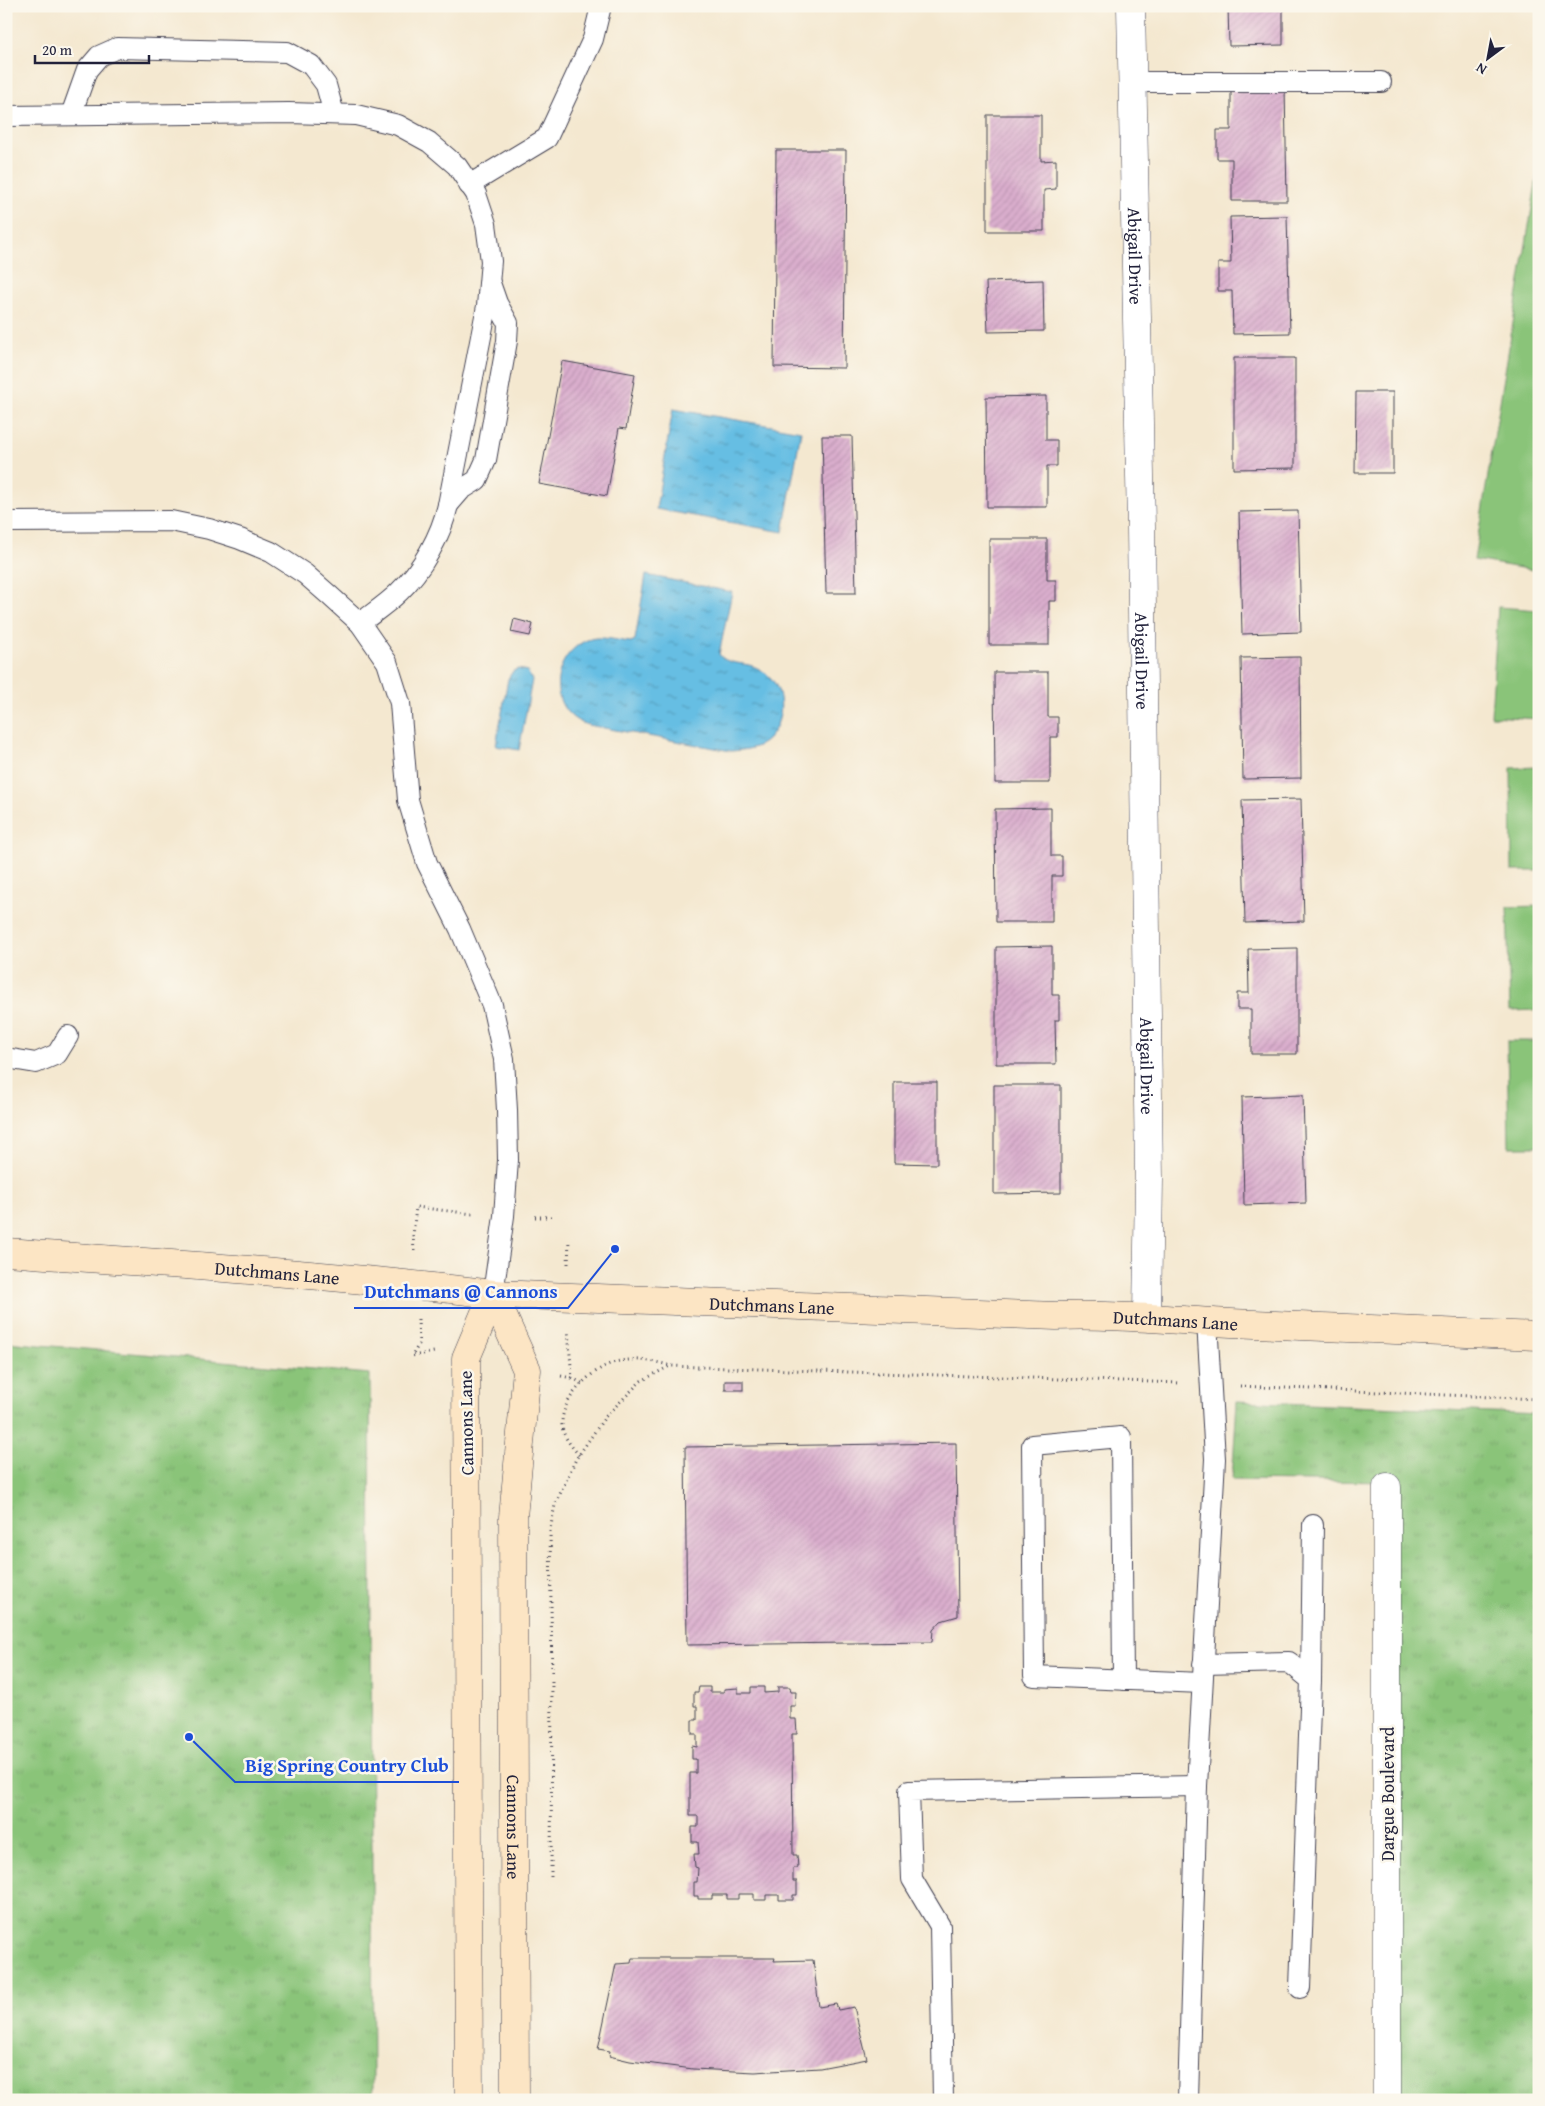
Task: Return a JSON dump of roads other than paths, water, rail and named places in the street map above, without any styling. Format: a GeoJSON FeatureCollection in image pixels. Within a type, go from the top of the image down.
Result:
{"type":"FeatureCollection","features":[{"type":"Feature","properties":{"kind":"main road","name":"Dutchmans Lane"},"geometry":{"type":"LineString","coordinates":[[6,1252],[229,1268],[493,1294],[1056,1316],[1092,1314],[1147,1316],[1207,1321],[1539,1336]]}},
{"type":"Feature","properties":{"kind":"main road","name":"Cannons Lane"},"geometry":{"type":"LineString","coordinates":[[469,2100],[466,1358],[493,1294]]}},
{"type":"Feature","properties":{"kind":"main road","name":"Cannons Lane"},"geometry":{"type":"LineString","coordinates":[[493,1294],[527,1370],[514,1517],[515,2100]]}},
{"type":"Feature","properties":{"kind":"street","name":"Abigail Drive"},"geometry":{"type":"LineString","coordinates":[[1130,6],[1133,82],[1149,1179],[1147,1316]]}},
{"type":"Feature","properties":{"kind":"street","name":"Dargue Boulevard"},"geometry":{"type":"LineString","coordinates":[[1387,1487],[1387,2100]]}},
{"type":"Feature","properties":{"kind":"lane"},"geometry":{"type":"LineString","coordinates":[[470,185],[547,138],[593,39],[601,6]]}},
{"type":"Feature","properties":{"kind":"lane"},"geometry":{"type":"LineString","coordinates":[[71,115],[87,70],[99,56],[117,48],[287,52],[311,65],[326,85],[334,114]]}},
{"type":"Feature","properties":{"kind":"lane"},"geometry":{"type":"LineString","coordinates":[[1133,82],[1381,82]]}},
{"type":"Feature","properties":{"kind":"lane"},"geometry":{"type":"LineString","coordinates":[[6,116],[356,115],[398,125],[406,129],[429,142],[457,166],[476,194],[486,224],[491,261],[487,306],[448,505],[445,517],[424,561],[400,592],[360,623]]}},
{"type":"Feature","properties":{"kind":"lane"},"geometry":{"type":"LineString","coordinates":[[448,505],[461,490],[477,480],[486,460],[508,341],[508,323],[497,303],[489,280]]}},
{"type":"Feature","properties":{"kind":"lane"},"geometry":{"type":"LineString","coordinates":[[6,522],[171,521],[209,529],[271,552],[305,574],[360,623],[387,662],[400,703],[408,800],[427,864],[460,929],[492,1005],[504,1059],[508,1160],[504,1216],[493,1294]]}},
{"type":"Feature","properties":{"kind":"lane"},"geometry":{"type":"LineString","coordinates":[[6,1058],[36,1063],[57,1054],[68,1036]]}},
{"type":"Feature","properties":{"kind":"lane"},"geometry":{"type":"LineString","coordinates":[[1188,2100],[1197,1786],[1215,1459],[1207,1321]]}},
{"type":"Feature","properties":{"kind":"lane"},"geometry":{"type":"LineString","coordinates":[[1123,1680],[1121,1436],[1032,1445],[1034,1676],[1123,1680],[1203,1674],[1289,1662],[1311,1680]]}},
{"type":"Feature","properties":{"kind":"lane"},"geometry":{"type":"LineString","coordinates":[[1300,1988],[1311,1680],[1312,1525]]}},
{"type":"Feature","properties":{"kind":"lane"},"geometry":{"type":"LineString","coordinates":[[943,2100],[940,1926],[912,1879],[909,1791],[1197,1786]]}},
{"type":"Feature","properties":{"kind":"water"},"geometry":{"type":"Polygon","coordinates":[[[673,409],[801,431],[783,532],[656,509],[673,409]]]}},
{"type":"Feature","properties":{"kind":"water"},"geometry":{"type":"Polygon","coordinates":[[[646,575],[732,592],[719,654],[726,660],[751,665],[765,673],[778,689],[780,699],[781,710],[779,720],[768,739],[760,745],[731,751],[588,725],[575,719],[565,709],[560,698],[558,685],[559,672],[565,660],[573,649],[590,639],[602,638],[631,642],[635,640],[646,575]]]}},
{"type":"Feature","properties":{"kind":"water"},"geometry":{"type":"Polygon","coordinates":[[[518,669],[527,671],[532,680],[519,750],[496,746],[508,679],[513,671],[518,669]]]}},
{"type":"Feature","properties":{"kind":"place","name":"Dutchmans @ Cannons"},"geometry":{"type":"Point","coordinates":[615,1249]}},
{"type":"Feature","properties":{"kind":"place","name":"Big Spring Country Club"},"geometry":{"type":"Point","coordinates":[189,1737]}}]}
